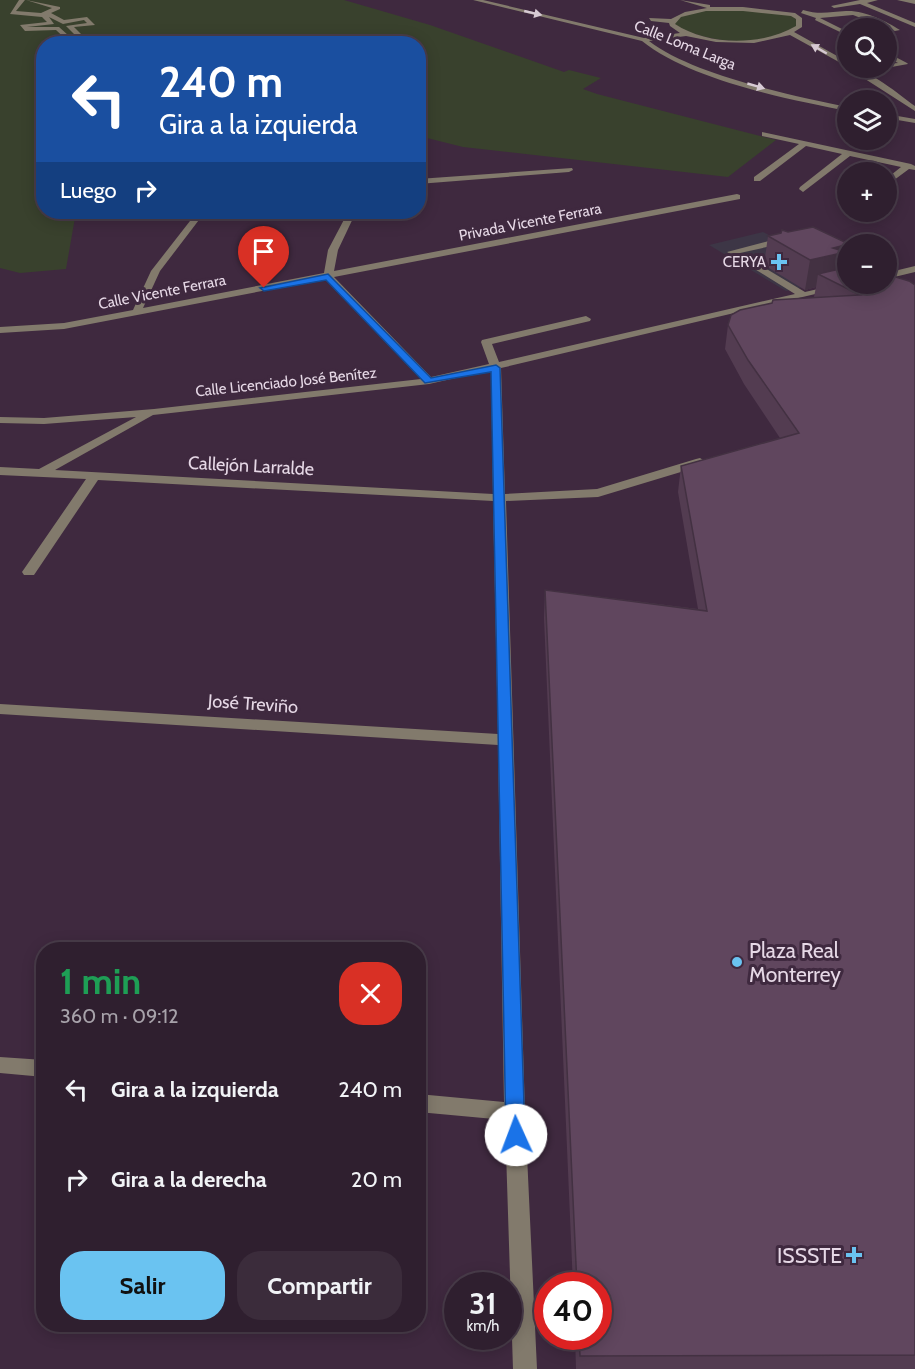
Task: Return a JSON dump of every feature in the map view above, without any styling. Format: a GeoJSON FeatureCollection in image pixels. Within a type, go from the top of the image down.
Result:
{"type":"FeatureCollection","features":[{"type":"Feature","properties":{"kind":"street"},"geometry":{"type":"LineString","coordinates":[[22,0],[12,13],[42,15],[58,8],[29,0]]}},
{"type":"Feature","properties":{"kind":"street","name":"Calle Loma Larga"},"geometry":{"type":"LineString","coordinates":[[476,0],[644,40],[655,50],[718,75],[837,106]]}},
{"type":"Feature","properties":{"kind":"street"},"geometry":{"type":"LineString","coordinates":[[682,0],[720,9]]}},
{"type":"Feature","properties":{"kind":"street"},"geometry":{"type":"LineString","coordinates":[[651,19],[672,21],[688,12],[720,9],[793,14],[855,1],[875,0]]}},
{"type":"Feature","properties":{"kind":"street"},"geometry":{"type":"LineString","coordinates":[[900,0],[915,3]]}},
{"type":"Feature","properties":{"kind":"street"},"geometry":{"type":"LineString","coordinates":[[855,1],[915,25]]}},
{"type":"Feature","properties":{"kind":"street"},"geometry":{"type":"LineString","coordinates":[[803,12],[837,29]]}},
{"type":"Feature","properties":{"kind":"street"},"geometry":{"type":"LineString","coordinates":[[817,19],[853,13],[866,18]]}},
{"type":"Feature","properties":{"kind":"street"},"geometry":{"type":"LineString","coordinates":[[644,40],[685,34],[743,41],[791,33],[799,27],[800,21],[793,14]]}},
{"type":"Feature","properties":{"kind":"street"},"geometry":{"type":"LineString","coordinates":[[66,36],[57,28],[27,30],[22,26],[52,23],[44,16],[52,15],[63,22],[85,18],[93,24],[69,26],[80,36]]}},
{"type":"Feature","properties":{"kind":"street"},"geometry":{"type":"LineString","coordinates":[[672,21],[672,25],[685,34]]}},
{"type":"Feature","properties":{"kind":"street"},"geometry":{"type":"LineString","coordinates":[[791,33],[837,59]]}},
{"type":"Feature","properties":{"kind":"street"},"geometry":{"type":"LineString","coordinates":[[897,60],[905,64],[897,65]]}},
{"type":"Feature","properties":{"kind":"street"},"geometry":{"type":"LineString","coordinates":[[869,78],[915,110]]}},
{"type":"Feature","properties":{"kind":"street"},"geometry":{"type":"LineString","coordinates":[[897,118],[915,121]]}},
{"type":"Feature","properties":{"kind":"street"},"geometry":{"type":"LineString","coordinates":[[765,134],[911,167]]}},
{"type":"Feature","properties":{"kind":"street"},"geometry":{"type":"LineString","coordinates":[[757,179],[805,143]]}},
{"type":"Feature","properties":{"kind":"street"},"geometry":{"type":"LineString","coordinates":[[803,189],[848,153]]}},
{"type":"Feature","properties":{"kind":"street"},"geometry":{"type":"LineString","coordinates":[[897,177],[911,167]]}},
{"type":"Feature","properties":{"kind":"street"},"geometry":{"type":"LineString","coordinates":[[426,181],[569,170]]}},
{"type":"Feature","properties":{"kind":"street","name":"Privada Vicente Ferrara"},"geometry":{"type":"LineString","coordinates":[[328,277],[737,197]]}},
{"type":"Feature","properties":{"kind":"street"},"geometry":{"type":"LineString","coordinates":[[137,312],[142,293],[159,265],[195,219]]}},
{"type":"Feature","properties":{"kind":"street"},"geometry":{"type":"LineString","coordinates":[[348,219],[333,250],[328,277],[429,381]]}},
{"type":"Feature","properties":{"kind":"street"},"geometry":{"type":"LineString","coordinates":[[773,243],[732,252],[803,295]]}},
{"type":"Feature","properties":{"kind":"street"},"geometry":{"type":"LineString","coordinates":[[897,273],[915,269]]}},
{"type":"Feature","properties":{"kind":"street","name":"Calle Vicente Ferrara"},"geometry":{"type":"LineString","coordinates":[[0,330],[64,326],[328,277]]}},
{"type":"Feature","properties":{"kind":"street","name":"Calle Licenciado José Benítez"},"geometry":{"type":"LineString","coordinates":[[0,420],[44,421],[154,412],[429,381],[496,368],[837,288]]}},
{"type":"Feature","properties":{"kind":"street"},"geometry":{"type":"LineString","coordinates":[[525,1369],[504,740],[496,368],[486,342],[586,319]]}},
{"type":"Feature","properties":{"kind":"street"},"geometry":{"type":"LineString","coordinates":[[42,472],[154,412]]}},
{"type":"Feature","properties":{"kind":"street","name":"Callejón Larralde"},"geometry":{"type":"LineString","coordinates":[[0,471],[499,498],[598,493],[711,459]]}},
{"type":"Feature","properties":{"kind":"street"},"geometry":{"type":"LineString","coordinates":[[28,572],[95,475]]}},
{"type":"Feature","properties":{"kind":"street","name":"José Treviño"},"geometry":{"type":"LineString","coordinates":[[0,709],[504,740]]}},
{"type":"Feature","properties":{"kind":"street"},"geometry":{"type":"LineString","coordinates":[[0,1065],[36,1068]]}},
{"type":"Feature","properties":{"kind":"street"},"geometry":{"type":"LineString","coordinates":[[426,1104],[515,1112]]}},
{"type":"Feature","properties":{"kind":"shaded area","name":"CERYA"},"geometry":{"type":"Polygon","coordinates":[[[763,232],[837,270],[837,279],[786,291],[709,245],[763,232]]]}},
{"type":"Feature","properties":{"kind":"green space"},"geometry":{"type":"Polygon","coordinates":[[[0,0],[344,0],[430,25],[564,72],[569,70],[601,78],[583,89],[597,94],[776,140],[728,177],[463,147],[426,138],[426,36],[36,36],[36,219],[75,219],[66,269],[20,273],[0,268],[0,0]]]}},
{"type":"Feature","properties":{"kind":"green space"},"geometry":{"type":"Polygon","coordinates":[[[743,9],[793,14],[800,21],[799,27],[766,38],[735,41],[704,37],[672,25],[677,16],[707,10],[743,9]]]}},
{"type":"Feature","properties":{"kind":"building"},"geometry":{"type":"Polygon","coordinates":[[[813,227],[837,238],[837,247],[833,248],[837,249],[837,254],[810,260],[768,236],[781,233],[782,230],[788,232],[813,227]]]}},
{"type":"Feature","properties":{"kind":"building","name":"Plaza Real Monterrey"},"geometry":{"type":"Polygon","coordinates":[[[837,270],[837,284],[818,274],[837,270]]]}},
{"type":"Feature","properties":{"kind":"building","name":"Plaza Real Monterrey"},"geometry":{"type":"Polygon","coordinates":[[[897,277],[915,285],[915,1355],[580,1356],[580,1350],[612,1350],[612,1272],[576,1272],[545,590],[707,611],[681,466],[799,433],[748,360],[728,325],[731,315],[740,310],[772,303],[773,300],[860,295],[858,294],[897,294],[897,277]]]}},
{"type":"Feature","properties":{"kind":"place","name":"CERYA"},"geometry":{"type":"Point","coordinates":[779,262]}},
{"type":"Feature","properties":{"kind":"place","name":"Plaza Real Monterrey"},"geometry":{"type":"Point","coordinates":[737,962]}},
{"type":"Feature","properties":{"kind":"place","name":"ISSSTE"},"geometry":{"type":"Point","coordinates":[854,1255]}},
{"type":"Feature","properties":{"kind":"route"},"geometry":{"type":"LineString","coordinates":[[264,288],[328,277],[429,381],[496,368],[504,763],[516,1135]]}}]}
